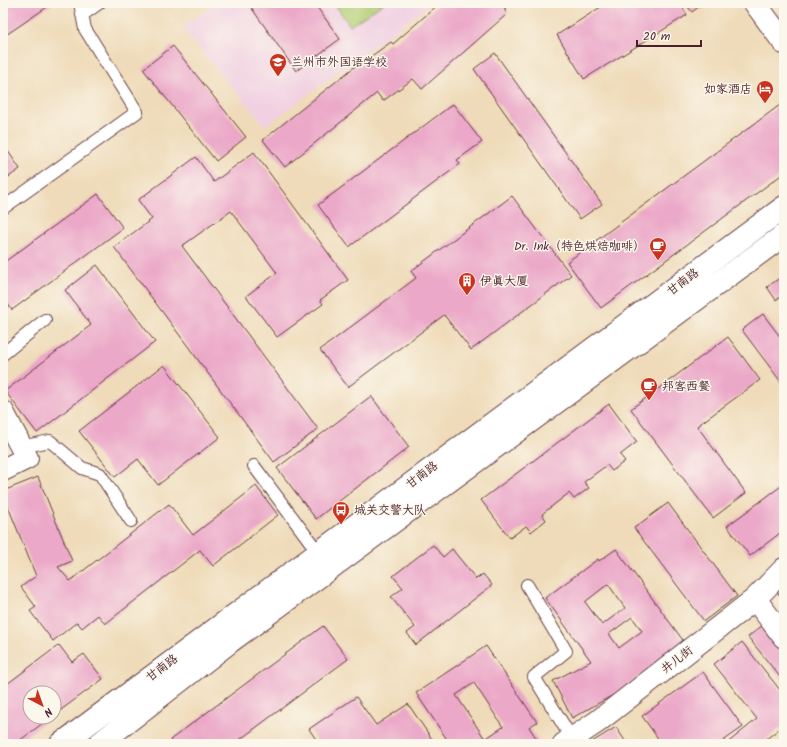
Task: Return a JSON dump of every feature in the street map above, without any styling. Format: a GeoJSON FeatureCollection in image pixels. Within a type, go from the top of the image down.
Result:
{"type":"FeatureCollection","features":[{"type":"Feature","properties":{"kind":"street"},"geometry":{"type":"LineString","coordinates":[[755,3],[784,43]]}},
{"type":"Feature","properties":{"kind":"street","name":"甘南路"},"geometry":{"type":"LineString","coordinates":[[61,744],[784,207]]}},
{"type":"Feature","properties":{"kind":"street","name":"甘南路"},"geometry":{"type":"LineString","coordinates":[[99,744],[238,636],[784,235]]}},
{"type":"Feature","properties":{"kind":"street"},"geometry":{"type":"LineString","coordinates":[[3,412],[27,458],[3,470]]}},
{"type":"Feature","properties":{"kind":"street","name":"井儿街"},"geometry":{"type":"LineString","coordinates":[[568,742],[597,722],[755,600],[784,569]]}},
{"type":"Feature","properties":{"kind":"street"},"geometry":{"type":"LineString","coordinates":[[755,600],[784,637]]}},
{"type":"Feature","properties":{"kind":"lane"},"geometry":{"type":"LineString","coordinates":[[3,208],[137,112],[85,29],[81,9],[99,3]]}},
{"type":"Feature","properties":{"kind":"lane"},"geometry":{"type":"LineString","coordinates":[[3,354],[44,320]]}},
{"type":"Feature","properties":{"kind":"lane"},"geometry":{"type":"LineString","coordinates":[[21,447],[50,441],[82,468],[100,474],[131,521]]}},
{"type":"Feature","properties":{"kind":"lane"},"geometry":{"type":"LineString","coordinates":[[254,466],[318,552]]}},
{"type":"Feature","properties":{"kind":"lane"},"geometry":{"type":"LineString","coordinates":[[527,585],[566,651],[534,677],[568,742]]}},
{"type":"Feature","properties":{"kind":"shaded area","name":"兰州市外国语学校"},"geometry":{"type":"Polygon","coordinates":[[[217,3],[432,3],[265,126],[182,28],[217,3]]]}},
{"type":"Feature","properties":{"kind":"green space"},"geometry":{"type":"Polygon","coordinates":[[[334,3],[384,3],[350,26],[334,3]]]}},
{"type":"Feature","properties":{"kind":"building"},"geometry":{"type":"Polygon","coordinates":[[[3,3],[53,3],[3,37],[3,3]]]}},
{"type":"Feature","properties":{"kind":"building"},"geometry":{"type":"Polygon","coordinates":[[[248,3],[314,3],[340,39],[296,71],[248,3]]]}},
{"type":"Feature","properties":{"kind":"building"},"geometry":{"type":"Polygon","coordinates":[[[440,3],[513,3],[504,9],[507,14],[422,89],[413,79],[383,101],[377,93],[285,167],[263,140],[358,64],[359,65],[391,42],[393,44],[440,3]]]}},
{"type":"Feature","properties":{"kind":"building"},"geometry":{"type":"Polygon","coordinates":[[[607,3],[680,3],[687,15],[584,79],[557,35],[607,3]]]}},
{"type":"Feature","properties":{"kind":"building"},"geometry":{"type":"Polygon","coordinates":[[[685,3],[704,3],[692,12],[685,3]]]}},
{"type":"Feature","properties":{"kind":"building"},"geometry":{"type":"Polygon","coordinates":[[[173,46],[246,137],[216,161],[143,69],[173,46]]]}},
{"type":"Feature","properties":{"kind":"building"},"geometry":{"type":"Polygon","coordinates":[[[495,53],[602,204],[580,219],[474,69],[495,53]]]}},
{"type":"Feature","properties":{"kind":"building"},"geometry":{"type":"Polygon","coordinates":[[[784,102],[784,173],[601,308],[567,262],[784,102]]]}},
{"type":"Feature","properties":{"kind":"building"},"geometry":{"type":"Polygon","coordinates":[[[453,104],[482,142],[457,160],[460,164],[349,247],[318,205],[453,104]]]}},
{"type":"Feature","properties":{"kind":"building"},"geometry":{"type":"Polygon","coordinates":[[[3,144],[20,169],[3,181],[3,144]]]}},
{"type":"Feature","properties":{"kind":"building"},"geometry":{"type":"Polygon","coordinates":[[[254,152],[348,280],[320,300],[323,304],[277,337],[246,296],[277,273],[231,211],[182,246],[318,429],[274,462],[114,247],[152,219],[138,200],[196,157],[214,182],[254,152]]]}},
{"type":"Feature","properties":{"kind":"building"},"geometry":{"type":"Polygon","coordinates":[[[98,194],[123,228],[12,310],[3,297],[3,263],[98,194]]]}},
{"type":"Feature","properties":{"kind":"building","name":"伊真大厦"},"geometry":{"type":"Polygon","coordinates":[[[512,196],[571,275],[471,350],[444,315],[348,387],[320,350],[416,278],[411,271],[512,196]]]}},
{"type":"Feature","properties":{"kind":"building"},"geometry":{"type":"Polygon","coordinates":[[[97,265],[155,342],[37,433],[5,391],[91,325],[65,290],[97,265]]]}},
{"type":"Feature","properties":{"kind":"building"},"geometry":{"type":"Polygon","coordinates":[[[784,275],[784,294],[776,300],[767,287],[784,275]]]}},
{"type":"Feature","properties":{"kind":"building"},"geometry":{"type":"Polygon","coordinates":[[[763,314],[784,342],[784,386],[742,330],[763,314]]]}},
{"type":"Feature","properties":{"kind":"building"},"geometry":{"type":"Polygon","coordinates":[[[728,337],[760,380],[697,426],[746,493],[713,518],[631,409],[728,337]]]}},
{"type":"Feature","properties":{"kind":"building"},"geometry":{"type":"Polygon","coordinates":[[[164,365],[220,437],[158,485],[138,459],[115,477],[79,431],[164,365]]]}},
{"type":"Feature","properties":{"kind":"building"},"geometry":{"type":"Polygon","coordinates":[[[371,396],[409,447],[316,519],[277,468],[371,396]]]}},
{"type":"Feature","properties":{"kind":"building"},"geometry":{"type":"Polygon","coordinates":[[[609,404],[637,442],[620,455],[625,461],[612,471],[607,465],[584,482],[589,488],[574,499],[569,493],[542,514],[546,520],[531,532],[526,526],[510,538],[481,500],[609,404]]]}},
{"type":"Feature","properties":{"kind":"building"},"geometry":{"type":"Polygon","coordinates":[[[38,477],[72,561],[58,567],[70,581],[169,504],[193,535],[256,486],[278,515],[213,566],[200,550],[105,624],[98,615],[82,628],[77,622],[53,641],[30,611],[36,607],[21,587],[36,576],[3,494],[3,491],[38,477]]]}},
{"type":"Feature","properties":{"kind":"building"},"geometry":{"type":"Polygon","coordinates":[[[784,484],[784,530],[750,556],[727,526],[784,484]]]}},
{"type":"Feature","properties":{"kind":"building"},"geometry":{"type":"Polygon","coordinates":[[[668,503],[737,596],[704,621],[634,528],[668,503]]]}},
{"type":"Feature","properties":{"kind":"building"},"geometry":{"type":"Polygon","coordinates":[[[433,545],[443,557],[452,549],[476,579],[483,574],[492,585],[416,645],[407,633],[415,627],[391,597],[403,588],[393,576],[433,545]]]}},
{"type":"Feature","properties":{"kind":"building"},"geometry":{"type":"Polygon","coordinates":[[[616,549],[685,643],[615,694],[572,718],[553,681],[591,661],[545,598],[598,559],[599,561],[616,549]],[[608,584],[585,602],[602,625],[625,608],[608,584]],[[632,617],[609,634],[619,648],[642,631],[632,617]]]}},
{"type":"Feature","properties":{"kind":"building"},"geometry":{"type":"Polygon","coordinates":[[[784,585],[784,601],[776,590],[784,585]]]}},
{"type":"Feature","properties":{"kind":"building"},"geometry":{"type":"Polygon","coordinates":[[[764,624],[784,650],[784,682],[748,637],[764,624]]]}},
{"type":"Feature","properties":{"kind":"building"},"geometry":{"type":"Polygon","coordinates":[[[323,626],[348,659],[234,744],[173,744],[170,740],[323,626]]]}},
{"type":"Feature","properties":{"kind":"building"},"geometry":{"type":"Polygon","coordinates":[[[742,642],[784,695],[784,725],[760,744],[726,744],[757,719],[714,664],[742,642]]]}},
{"type":"Feature","properties":{"kind":"building"},"geometry":{"type":"Polygon","coordinates":[[[59,645],[72,662],[84,654],[103,679],[62,709],[62,685],[22,685],[22,725],[40,725],[15,744],[3,744],[3,687],[59,645]]]}},
{"type":"Feature","properties":{"kind":"building"},"geometry":{"type":"Polygon","coordinates":[[[486,646],[537,722],[529,727],[540,744],[450,744],[416,693],[486,646]],[[474,683],[456,695],[485,739],[503,727],[474,683]]]}},
{"type":"Feature","properties":{"kind":"building"},"geometry":{"type":"Polygon","coordinates":[[[703,672],[743,727],[719,744],[662,744],[642,716],[703,672]]]}},
{"type":"Feature","properties":{"kind":"building"},"geometry":{"type":"Polygon","coordinates":[[[356,697],[376,725],[408,704],[434,742],[432,744],[319,744],[309,729],[356,697]]]}},
{"type":"Feature","properties":{"kind":"building"},"geometry":{"type":"Polygon","coordinates":[[[616,727],[627,744],[589,744],[616,727]]]}},
{"type":"Feature","properties":{"kind":"place","name":"兰州市外国语学校"},"geometry":{"type":"Point","coordinates":[278,77]}},
{"type":"Feature","properties":{"kind":"place","name":"如家酒店"},"geometry":{"type":"Point","coordinates":[765,104]}},
{"type":"Feature","properties":{"kind":"place","name":"Dr. Ink（特色烘焙咖啡）"},"geometry":{"type":"Point","coordinates":[658,261]}},
{"type":"Feature","properties":{"kind":"place","name":"伊真大厦"},"geometry":{"type":"Point","coordinates":[467,296]}},
{"type":"Feature","properties":{"kind":"place","name":"邦客西餐"},"geometry":{"type":"Point","coordinates":[649,401]}},
{"type":"Feature","properties":{"kind":"place","name":"城关交警大队"},"geometry":{"type":"Point","coordinates":[341,525]}}]}
